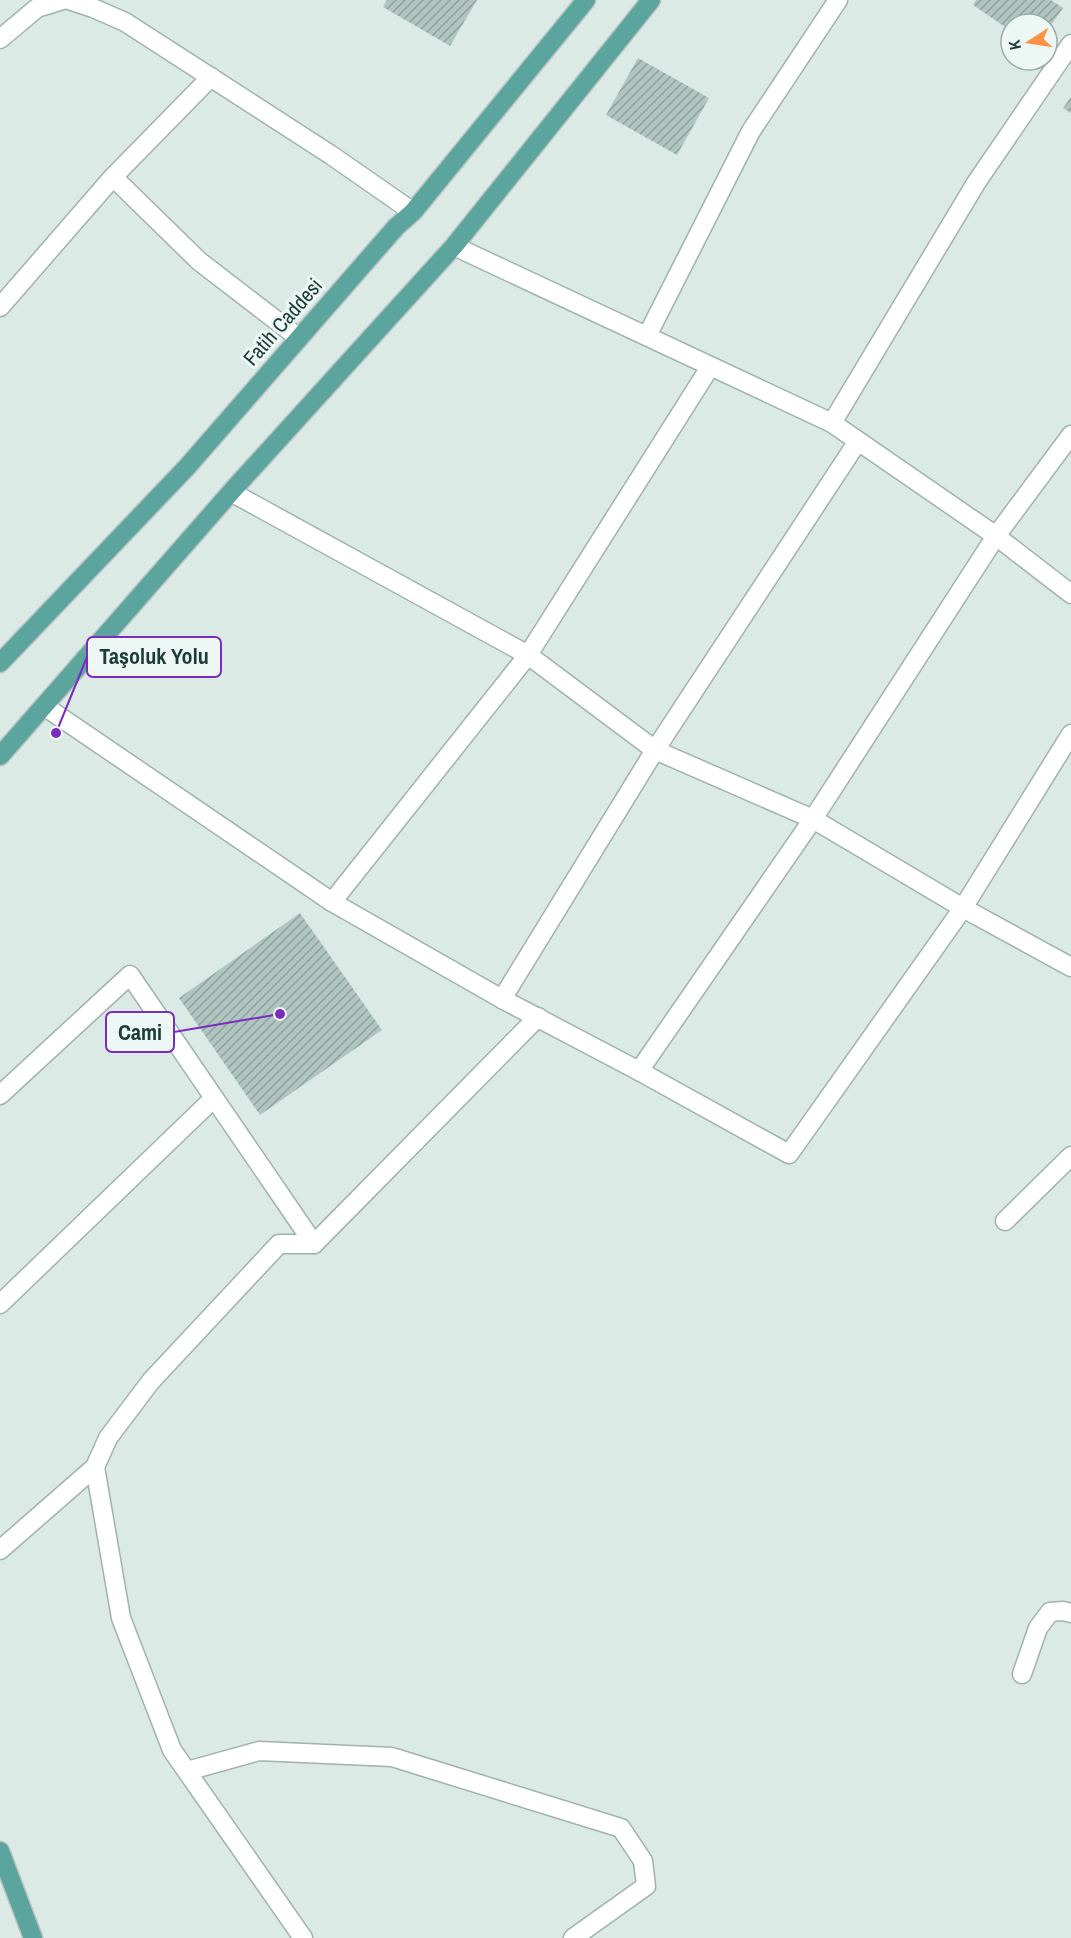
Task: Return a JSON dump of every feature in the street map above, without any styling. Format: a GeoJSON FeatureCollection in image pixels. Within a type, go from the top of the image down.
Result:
{"type":"FeatureCollection","features":[{"type":"Feature","properties":{"kind":"main road","name":"Fatih Caddesi"},"geometry":{"type":"LineString","coordinates":[[2,656],[187,467],[396,227],[413,212],[586,0]]}},
{"type":"Feature","properties":{"kind":"main road"},"geometry":{"type":"LineString","coordinates":[[0,756],[231,492],[454,246],[651,0]]}},
{"type":"Feature","properties":{"kind":"main road"},"geometry":{"type":"LineString","coordinates":[[0,1851],[33,1938]]}},
{"type":"Feature","properties":{"kind":"street"},"geometry":{"type":"LineString","coordinates":[[0,39],[37,8],[63,0]]}},
{"type":"Feature","properties":{"kind":"street"},"geometry":{"type":"LineString","coordinates":[[69,0],[125,22],[331,155],[413,212]]}},
{"type":"Feature","properties":{"kind":"street"},"geometry":{"type":"LineString","coordinates":[[646,336],[751,131],[838,0]]}},
{"type":"Feature","properties":{"kind":"street"},"geometry":{"type":"LineString","coordinates":[[832,423],[976,183],[1071,44]]}},
{"type":"Feature","properties":{"kind":"street"},"geometry":{"type":"LineString","coordinates":[[0,307],[113,177],[211,77]]}},
{"type":"Feature","properties":{"kind":"street"},"geometry":{"type":"LineString","coordinates":[[113,177],[199,261],[299,338]]}},
{"type":"Feature","properties":{"kind":"street"},"geometry":{"type":"LineString","coordinates":[[454,246],[832,423],[996,536],[1071,594]]}},
{"type":"Feature","properties":{"kind":"street"},"geometry":{"type":"LineString","coordinates":[[332,902],[528,655],[710,367]]}},
{"type":"Feature","properties":{"kind":"street"},"geometry":{"type":"LineString","coordinates":[[639,1071],[813,819],[996,536],[1071,435]]}},
{"type":"Feature","properties":{"kind":"street"},"geometry":{"type":"LineString","coordinates":[[502,999],[656,750],[858,441]]}},
{"type":"Feature","properties":{"kind":"street"},"geometry":{"type":"LineString","coordinates":[[231,492],[528,655],[656,750],[813,819],[963,908],[1071,967]]}},
{"type":"Feature","properties":{"kind":"street"},"geometry":{"type":"LineString","coordinates":[[44,706],[332,902],[502,999],[789,1154],[963,908],[1071,734]]}},
{"type":"Feature","properties":{"kind":"street"},"geometry":{"type":"LineString","coordinates":[[0,1095],[130,975],[314,1244]]}},
{"type":"Feature","properties":{"kind":"street"},"geometry":{"type":"LineString","coordinates":[[0,1550],[95,1467],[108,1438],[151,1381],[279,1244],[314,1244],[538,1017]]}},
{"type":"Feature","properties":{"kind":"street"},"geometry":{"type":"LineString","coordinates":[[0,1304],[213,1099]]}},
{"type":"Feature","properties":{"kind":"street"},"geometry":{"type":"LineString","coordinates":[[1005,1221],[1071,1156]]}},
{"type":"Feature","properties":{"kind":"street"},"geometry":{"type":"LineString","coordinates":[[95,1467],[121,1618],[172,1750],[303,1938]]}},
{"type":"Feature","properties":{"kind":"street"},"geometry":{"type":"LineString","coordinates":[[1022,1674],[1038,1628],[1050,1612],[1071,1612]]}},
{"type":"Feature","properties":{"kind":"street"},"geometry":{"type":"LineString","coordinates":[[187,1771],[259,1751],[392,1757],[621,1828],[644,1861],[646,1886],[573,1938]]}},
{"type":"Feature","properties":{"kind":"building"},"geometry":{"type":"Polygon","coordinates":[[[387,0],[477,0],[450,46],[383,7],[387,0]]]}},
{"type":"Feature","properties":{"kind":"building"},"geometry":{"type":"Polygon","coordinates":[[[976,0],[1051,0],[1063,8],[1059,14],[999,12],[999,23],[973,5],[976,0]]]}},
{"type":"Feature","properties":{"kind":"building"},"geometry":{"type":"Polygon","coordinates":[[[638,58],[709,98],[677,155],[606,115],[638,58]]]}},
{"type":"Feature","properties":{"kind":"building"},"geometry":{"type":"Polygon","coordinates":[[[1071,97],[1071,113],[1063,108],[1071,97]]]}},
{"type":"Feature","properties":{"kind":"building"},"geometry":{"type":"Polygon","coordinates":[[[300,913],[382,1030],[260,1115],[179,998],[300,913]]]}},
{"type":"Feature","properties":{"kind":"place","name":"Taşoluk Yolu"},"geometry":{"type":"Point","coordinates":[56,733]}},
{"type":"Feature","properties":{"kind":"place","name":"Cami"},"geometry":{"type":"Point","coordinates":[280,1014]}}]}
